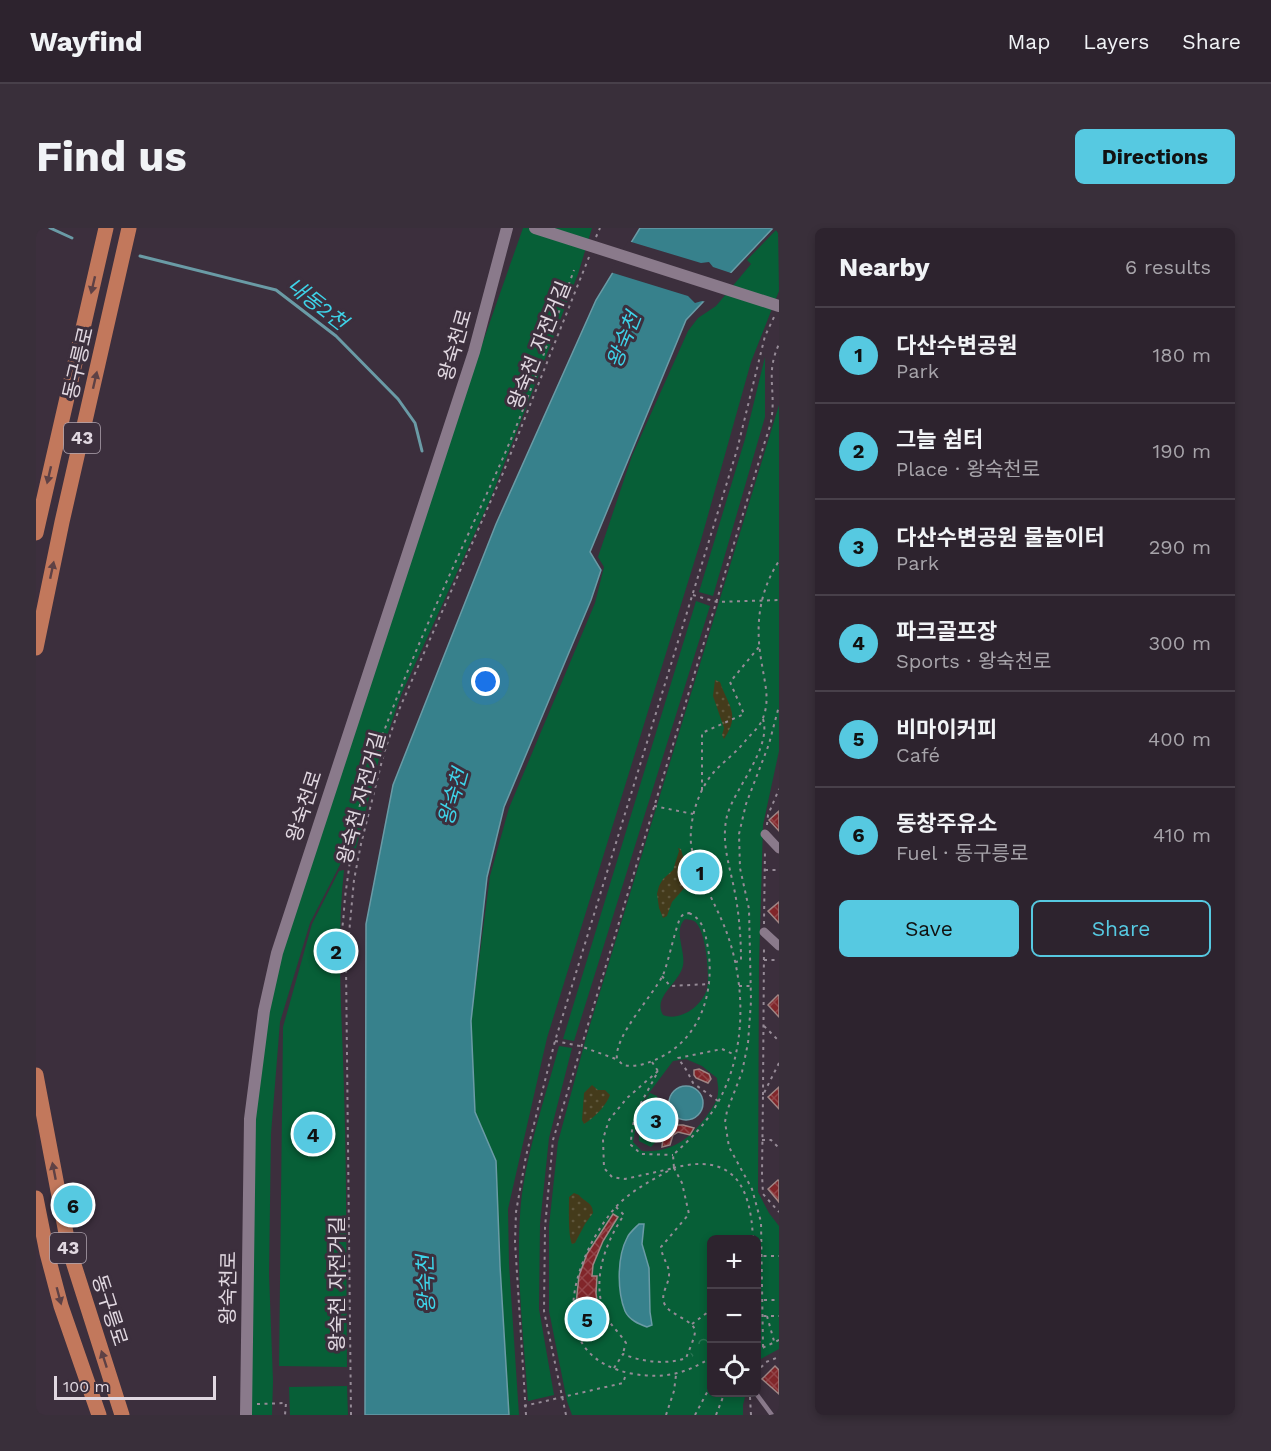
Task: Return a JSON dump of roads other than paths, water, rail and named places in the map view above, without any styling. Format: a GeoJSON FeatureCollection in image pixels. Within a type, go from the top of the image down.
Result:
{"type":"FeatureCollection","features":[{"type":"Feature","properties":{"kind":"main road","name":"동구릉로"},"geometry":{"type":"LineString","coordinates":[[36,532],[106,228]]}},
{"type":"Feature","properties":{"kind":"main road","name":"동구릉로"},"geometry":{"type":"LineString","coordinates":[[36,648],[62,522],[129,228]]}},
{"type":"Feature","properties":{"kind":"main road","name":"동구릉로"},"geometry":{"type":"LineString","coordinates":[[36,1075],[69,1249],[122,1415]]}},
{"type":"Feature","properties":{"kind":"main road","name":"43"},"geometry":{"type":"LineString","coordinates":[[36,1198],[61,1306],[99,1415]]}},
{"type":"Feature","properties":{"kind":"street","name":"왕숙천로"},"geometry":{"type":"LineString","coordinates":[[246,1415],[250,1119],[264,1011],[277,953],[474,352],[507,228]]}},
{"type":"Feature","properties":{"kind":"street"},"geometry":{"type":"LineString","coordinates":[[535,228],[778,308]]}},
{"type":"Feature","properties":{"kind":"street"},"geometry":{"type":"LineString","coordinates":[[765,834],[779,849]]}},
{"type":"Feature","properties":{"kind":"street"},"geometry":{"type":"LineString","coordinates":[[764,932],[779,946]]}},
{"type":"Feature","properties":{"kind":"lane"},"geometry":{"type":"LineString","coordinates":[[759,1397],[772,1415]]}},
{"type":"Feature","properties":{"kind":"water","name":"왕숙천"},"geometry":{"type":"Polygon","coordinates":[[[640,228],[773,228],[686,320],[590,552],[601,570],[591,600],[504,807],[487,877],[471,1021],[475,1112],[496,1161],[509,1415],[365,1415],[366,924],[393,785],[496,524],[596,300],[640,228]]]}},
{"type":"Feature","properties":{"kind":"water"},"geometry":{"type":"Polygon","coordinates":[[[686,1086],[698,1091],[703,1103],[698,1115],[686,1120],[674,1115],[669,1103],[674,1091],[686,1086]]]}},
{"type":"Feature","properties":{"kind":"water"},"geometry":{"type":"Polygon","coordinates":[[[639,1224],[644,1224],[642,1244],[649,1268],[652,1325],[647,1327],[634,1321],[625,1311],[619,1284],[621,1255],[624,1246],[629,1234],[639,1224]]]}},
{"type":"Feature","properties":{"kind":"waterway","name":"내동2천"},"geometry":{"type":"LineString","coordinates":[[50,228],[72,238]]}},
{"type":"Feature","properties":{"kind":"waterway","name":"내동2천"},"geometry":{"type":"LineString","coordinates":[[140,256],[276,290],[336,336],[398,399],[415,423],[422,451]]}},
{"type":"Feature","properties":{"kind":"place","name":"다산수변공원"},"geometry":{"type":"Point","coordinates":[700,872]}},
{"type":"Feature","properties":{"kind":"place","name":"그늘 쉼터"},"geometry":{"type":"Point","coordinates":[336,951]}},
{"type":"Feature","properties":{"kind":"place","name":"다산수변공원 물놀이터"},"geometry":{"type":"Point","coordinates":[656,1120]}},
{"type":"Feature","properties":{"kind":"place","name":"파크골프장"},"geometry":{"type":"Point","coordinates":[313,1134]}},
{"type":"Feature","properties":{"kind":"place","name":"동창주유소"},"geometry":{"type":"Point","coordinates":[73,1205]}},
{"type":"Feature","properties":{"kind":"place","name":"비마이커피"},"geometry":{"type":"Point","coordinates":[587,1319]}}]}
